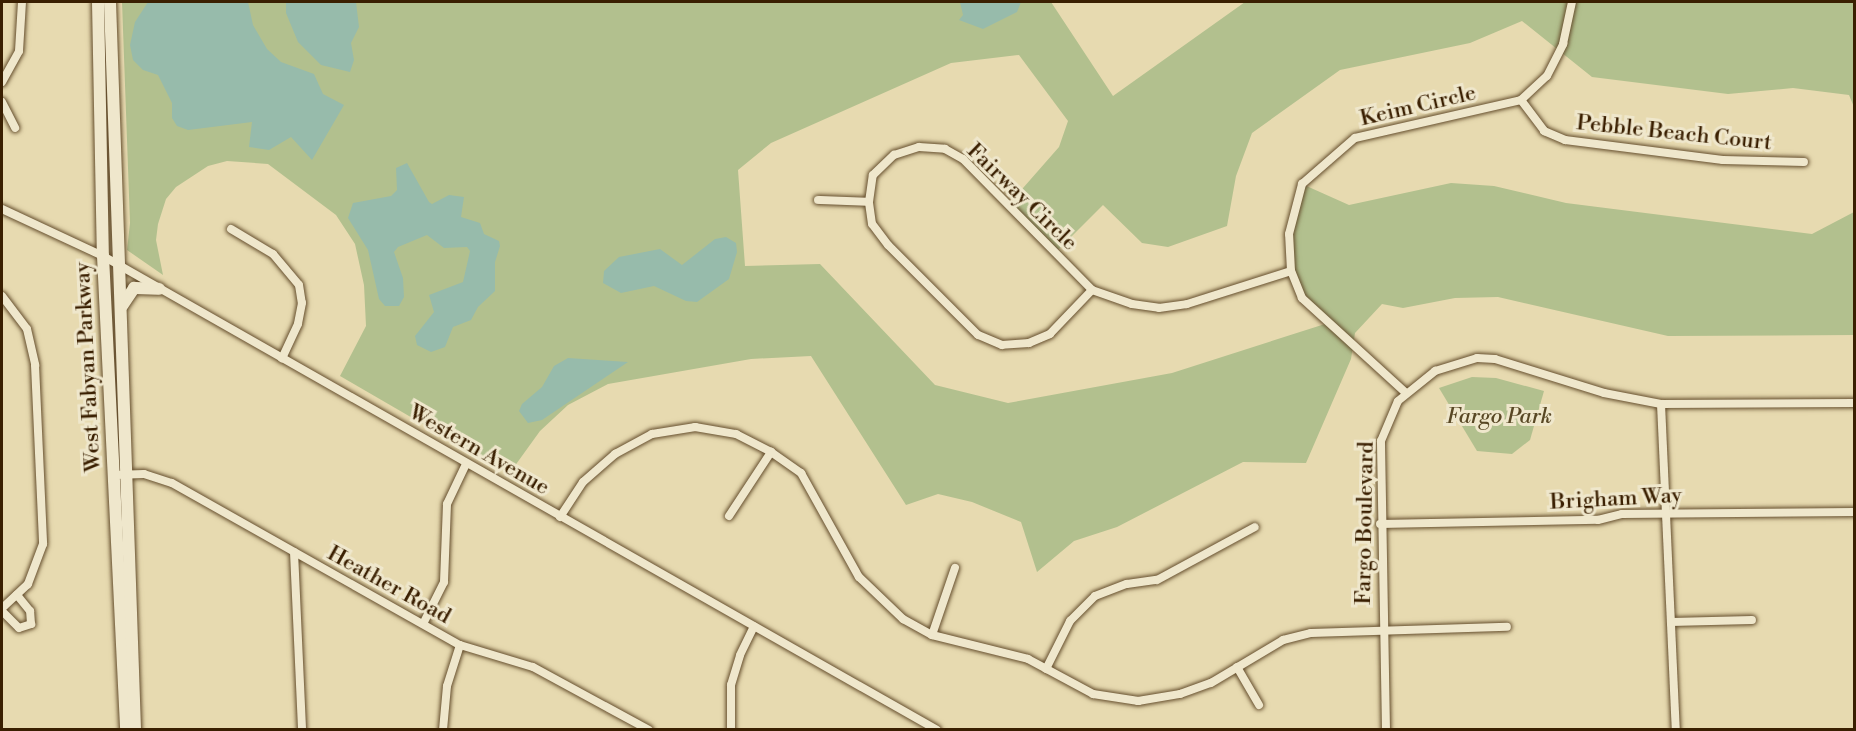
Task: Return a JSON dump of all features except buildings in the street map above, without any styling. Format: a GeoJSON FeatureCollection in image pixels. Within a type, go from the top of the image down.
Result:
{"type":"FeatureCollection","features":[{"type":"Feature","properties":{"kind":"main road","name":"West Fabyan Parkway"},"geometry":{"type":"LineString","coordinates":[[98,2],[104,256],[126,729]]}},
{"type":"Feature","properties":{"kind":"main road","name":"West Fabyan Parkway"},"geometry":{"type":"LineString","coordinates":[[110,2],[135,729]]}},
{"type":"Feature","properties":{"kind":"main road"},"geometry":{"type":"LineString","coordinates":[[122,307],[134,288],[159,288]]}},
{"type":"Feature","properties":{"kind":"street"},"geometry":{"type":"LineString","coordinates":[[2,82],[20,51],[22,2]]}},
{"type":"Feature","properties":{"kind":"street"},"geometry":{"type":"LineString","coordinates":[[1521,100],[1552,65],[1563,44],[1572,2]]}},
{"type":"Feature","properties":{"kind":"street","name":"Pebble Beach Court"},"geometry":{"type":"LineString","coordinates":[[1521,100],[1544,131],[1565,140],[1723,160],[1804,162]]}},
{"type":"Feature","properties":{"kind":"street","name":"Keim Circle"},"geometry":{"type":"LineString","coordinates":[[1406,393],[1321,319],[1302,298],[1291,271],[1289,234],[1302,184],[1333,154],[1355,138],[1521,100]]}},
{"type":"Feature","properties":{"kind":"street"},"geometry":{"type":"LineString","coordinates":[[2,102],[15,128]]}},
{"type":"Feature","properties":{"kind":"street","name":"Fairway Circle"},"geometry":{"type":"LineString","coordinates":[[1092,290],[1050,334],[1029,343],[1002,345],[978,335],[888,245],[872,224],[869,202],[873,175],[894,155],[919,147],[945,149],[963,159],[1092,290],[1132,304],[1160,308],[1187,304],[1291,271]]}},
{"type":"Feature","properties":{"kind":"street"},"geometry":{"type":"LineString","coordinates":[[818,200],[869,202]]}},
{"type":"Feature","properties":{"kind":"street","name":"Western Avenue"},"geometry":{"type":"LineString","coordinates":[[2,209],[104,256],[466,464],[936,729]]}},
{"type":"Feature","properties":{"kind":"street"},"geometry":{"type":"LineString","coordinates":[[231,229],[273,254],[299,285],[302,303],[298,324],[282,358]]}},
{"type":"Feature","properties":{"kind":"street"},"geometry":{"type":"LineString","coordinates":[[2,296],[27,329],[35,365],[43,544],[35,572],[2,610],[19,628],[31,624],[30,611],[17,595]]}},
{"type":"Feature","properties":{"kind":"street","name":"Fargo Boulevard"},"geometry":{"type":"LineString","coordinates":[[1386,729],[1380,524],[1381,441],[1388,418],[1406,393],[1436,371],[1486,358],[1512,362],[1604,393],[1661,404],[1854,403]]}},
{"type":"Feature","properties":{"kind":"street"},"geometry":{"type":"LineString","coordinates":[[1661,404],[1676,729]]}},
{"type":"Feature","properties":{"kind":"street"},"geometry":{"type":"LineString","coordinates":[[560,517],[584,482],[615,454],[652,434],[695,427],[736,434],[771,452],[801,474],[870,590],[903,619],[932,635],[1008,652],[1092,694],[1138,701],[1180,694],[1211,683],[1283,639],[1311,633],[1382,629],[1507,627]]}},
{"type":"Feature","properties":{"kind":"street"},"geometry":{"type":"LineString","coordinates":[[729,516],[771,452]]}},
{"type":"Feature","properties":{"kind":"street"},"geometry":{"type":"LineString","coordinates":[[423,624],[444,582],[447,504],[466,464]]}},
{"type":"Feature","properties":{"kind":"street","name":"Heather Road"},"geometry":{"type":"LineString","coordinates":[[114,475],[144,474],[172,483],[460,645],[533,668],[649,729]]}},
{"type":"Feature","properties":{"kind":"street","name":"Brigham Way"},"geometry":{"type":"LineString","coordinates":[[1380,524],[1598,520],[1622,514],[1854,512]]}},
{"type":"Feature","properties":{"kind":"street"},"geometry":{"type":"LineString","coordinates":[[1046,669],[1070,621],[1095,596],[1127,584],[1157,580],[1255,527]]}},
{"type":"Feature","properties":{"kind":"street"},"geometry":{"type":"LineString","coordinates":[[294,552],[302,729]]}},
{"type":"Feature","properties":{"kind":"street"},"geometry":{"type":"LineString","coordinates":[[932,635],[955,568]]}},
{"type":"Feature","properties":{"kind":"street"},"geometry":{"type":"LineString","coordinates":[[1671,622],[1752,620]]}},
{"type":"Feature","properties":{"kind":"street"},"geometry":{"type":"LineString","coordinates":[[731,729],[731,684],[754,626]]}},
{"type":"Feature","properties":{"kind":"street"},"geometry":{"type":"LineString","coordinates":[[443,729],[447,687],[460,645]]}},
{"type":"Feature","properties":{"kind":"street"},"geometry":{"type":"LineString","coordinates":[[1237,667],[1259,705]]}},
{"type":"Feature","properties":{"kind":"green space"},"geometry":{"type":"Polygon","coordinates":[[[122,2],[1051,2],[1113,96],[1245,2],[1854,2],[1854,107],[1849,95],[1793,88],[1728,94],[1592,77],[1522,21],[1470,43],[1340,70],[1252,133],[1236,176],[1227,226],[1168,247],[1142,243],[1103,205],[1055,253],[1008,205],[1059,147],[1068,121],[1019,55],[951,63],[771,143],[738,170],[745,266],[820,264],[935,385],[1008,403],[1172,373],[1325,324],[1302,298],[1291,271],[1289,234],[1302,184],[1349,205],[1451,183],[1494,186],[1566,203],[1812,234],[1854,212],[1854,335],[1668,336],[1498,297],[1455,298],[1403,308],[1382,304],[1355,333],[1351,359],[1306,463],[1243,462],[1117,527],[1074,541],[1037,572],[1021,522],[972,502],[938,494],[906,505],[811,356],[751,359],[608,384],[568,405],[540,431],[509,474],[340,376],[366,326],[364,285],[355,244],[336,215],[268,164],[227,161],[208,166],[176,187],[166,199],[158,224],[156,240],[163,275],[127,250],[130,223],[122,2]]]}},
{"type":"Feature","properties":{"kind":"green space","name":"Fargo Park"},"geometry":{"type":"Polygon","coordinates":[[[1472,377],[1496,378],[1544,391],[1530,440],[1512,454],[1477,451],[1439,388],[1472,377]]]}},
{"type":"Feature","properties":{"kind":"shaded area"},"geometry":{"type":"Polygon","coordinates":[[[148,2],[248,2],[253,25],[267,49],[281,62],[314,74],[323,94],[344,105],[312,160],[291,137],[269,150],[249,147],[252,122],[188,130],[177,126],[172,118],[172,103],[158,75],[143,70],[133,60],[130,45],[135,22],[148,2]]]}},
{"type":"Feature","properties":{"kind":"shaded area"},"geometry":{"type":"Polygon","coordinates":[[[286,2],[356,2],[359,27],[351,43],[354,60],[350,72],[321,65],[298,42],[286,13],[286,2]]]}},
{"type":"Feature","properties":{"kind":"shaded area"},"geometry":{"type":"Polygon","coordinates":[[[960,2],[1021,2],[1017,12],[983,29],[959,20],[963,15],[960,2]]]}},
{"type":"Feature","properties":{"kind":"shaded area"},"geometry":{"type":"Polygon","coordinates":[[[407,163],[429,202],[432,204],[449,195],[464,197],[461,217],[480,223],[484,234],[499,241],[500,246],[495,262],[495,291],[478,307],[471,320],[453,327],[445,347],[431,352],[417,345],[415,336],[434,312],[429,295],[463,282],[470,251],[467,247],[444,248],[427,235],[398,247],[394,252],[403,278],[404,297],[399,306],[385,306],[379,299],[368,250],[348,218],[353,203],[391,196],[397,190],[396,168],[407,163]]]}},
{"type":"Feature","properties":{"kind":"shaded area"},"geometry":{"type":"Polygon","coordinates":[[[726,237],[736,243],[737,252],[729,279],[697,302],[686,301],[654,286],[621,293],[603,283],[604,271],[619,257],[660,249],[682,265],[715,239],[726,237]]]}},
{"type":"Feature","properties":{"kind":"shaded area"},"geometry":{"type":"Polygon","coordinates":[[[568,358],[628,362],[542,420],[528,423],[519,411],[522,404],[542,387],[554,366],[568,358]]]}}]}
